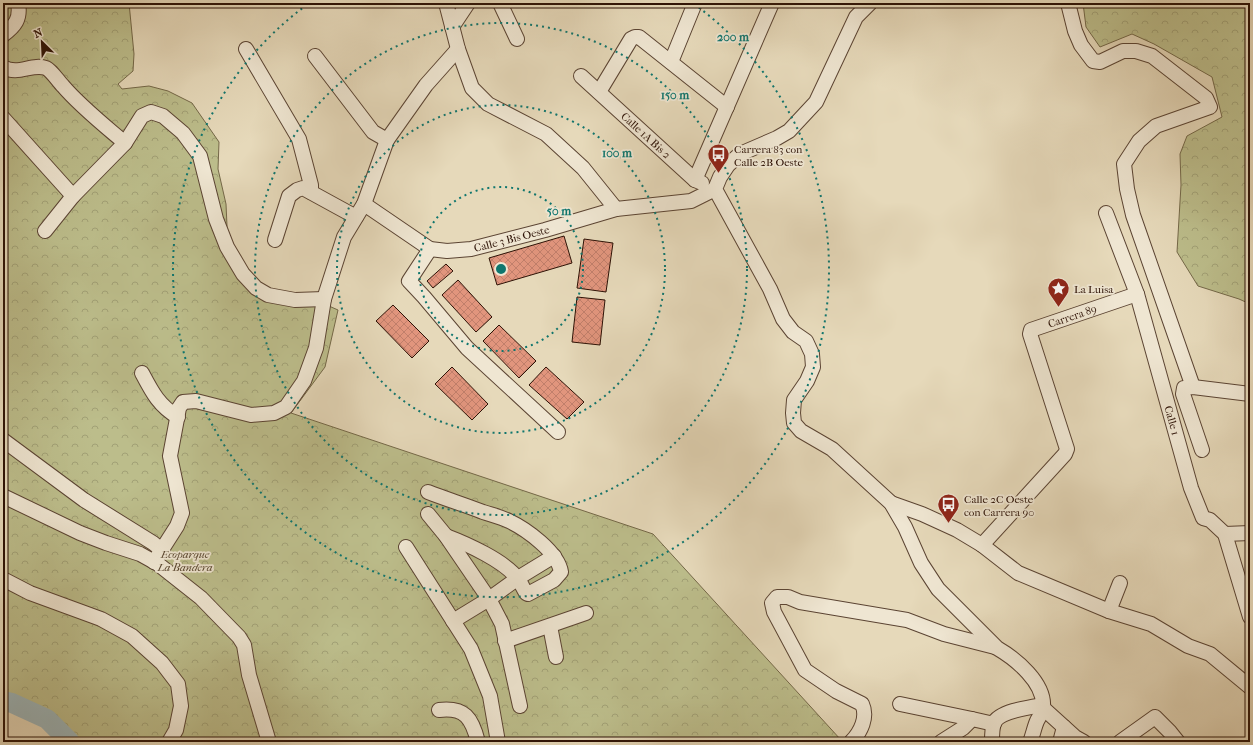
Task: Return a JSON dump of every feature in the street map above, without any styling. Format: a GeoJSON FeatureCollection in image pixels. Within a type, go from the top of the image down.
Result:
{"type":"FeatureCollection","features":[{"type":"Feature","properties":{"kind":"street"},"geometry":{"type":"LineString","coordinates":[[3,35],[13,28],[20,12],[18,3]]}},
{"type":"Feature","properties":{"kind":"street"},"geometry":{"type":"LineString","coordinates":[[446,3],[458,49],[472,88],[488,104],[546,134],[583,168],[616,209]]}},
{"type":"Feature","properties":{"kind":"street"},"geometry":{"type":"LineString","coordinates":[[452,27],[468,3]]}},
{"type":"Feature","properties":{"kind":"street"},"geometry":{"type":"LineString","coordinates":[[500,3],[517,38]]}},
{"type":"Feature","properties":{"kind":"street"},"geometry":{"type":"LineString","coordinates":[[671,62],[695,3]]}},
{"type":"Feature","properties":{"kind":"street"},"geometry":{"type":"LineString","coordinates":[[695,180],[772,3]]}},
{"type":"Feature","properties":{"kind":"street"},"geometry":{"type":"LineString","coordinates":[[870,3],[856,17],[816,102],[789,131],[777,138],[740,154],[720,177],[715,189],[770,289],[783,318],[793,332],[806,341],[812,354],[813,367],[807,381],[794,400],[794,423],[801,431],[832,449],[891,503],[905,527],[921,563],[938,589],[998,648],[1007,653],[1035,680],[1040,691],[1043,706],[1030,742]]}},
{"type":"Feature","properties":{"kind":"street"},"geometry":{"type":"LineString","coordinates":[[1068,3],[1075,31],[1081,45],[1093,61],[1100,62],[1123,51],[1136,51],[1152,56],[1206,98],[1210,107],[1156,126],[1139,141],[1124,164],[1126,189],[1132,215],[1193,387]]}},
{"type":"Feature","properties":{"kind":"street"},"geometry":{"type":"LineString","coordinates":[[599,92],[631,39],[639,37],[727,106]]}},
{"type":"Feature","properties":{"kind":"street"},"geometry":{"type":"LineString","coordinates":[[246,49],[299,139],[311,185],[310,192]]}},
{"type":"Feature","properties":{"kind":"street"},"geometry":{"type":"LineString","coordinates":[[157,557],[177,526],[182,513],[170,456],[179,408],[182,402],[196,401],[251,415],[274,413],[286,406],[304,381],[314,355],[324,299],[344,238],[364,204],[387,140],[426,84],[458,49]]}},
{"type":"Feature","properties":{"kind":"street"},"geometry":{"type":"LineString","coordinates":[[315,56],[373,132],[387,140]]}},
{"type":"Feature","properties":{"kind":"street"},"geometry":{"type":"LineString","coordinates":[[3,67],[8,70],[17,71],[37,67],[46,68],[72,96],[125,143]]}},
{"type":"Feature","properties":{"kind":"street","name":"Calle 1A Bis 2"},"geometry":{"type":"LineString","coordinates":[[581,76],[695,180],[715,189]]}},
{"type":"Feature","properties":{"kind":"street"},"geometry":{"type":"LineString","coordinates":[[46,231],[73,196],[125,143],[142,116],[151,112],[163,116],[182,132],[200,156],[216,219],[227,247],[243,274],[256,288],[268,295],[295,300],[324,299]]}},
{"type":"Feature","properties":{"kind":"street"},"geometry":{"type":"LineString","coordinates":[[3,118],[73,196]]}},
{"type":"Feature","properties":{"kind":"street"},"geometry":{"type":"LineString","coordinates":[[275,240],[289,196],[297,190],[303,188],[356,217]]}},
{"type":"Feature","properties":{"kind":"street","name":"Calle 3 Bis Oeste"},"geometry":{"type":"LineString","coordinates":[[364,204],[430,249],[447,251],[471,249],[545,230],[616,209],[691,201],[715,189]]}},
{"type":"Feature","properties":{"kind":"street","name":"Calle 1"},"geometry":{"type":"LineString","coordinates":[[1106,213],[1137,294],[1191,488],[1200,513],[1202,518],[1210,520],[1225,534]]}},
{"type":"Feature","properties":{"kind":"street"},"geometry":{"type":"LineString","coordinates":[[430,249],[409,281],[467,348],[558,432]]}},
{"type":"Feature","properties":{"kind":"street","name":"Carrera 89"},"geometry":{"type":"LineString","coordinates":[[982,546],[1066,454],[1068,449],[1030,334],[1031,330],[1137,294]]}},
{"type":"Feature","properties":{"kind":"street"},"geometry":{"type":"LineString","coordinates":[[142,373],[154,395],[167,411],[178,417]]}},
{"type":"Feature","properties":{"kind":"street"},"geometry":{"type":"LineString","coordinates":[[1202,450],[1182,394],[1184,388],[1193,387],[1250,394]]}},
{"type":"Feature","properties":{"kind":"street"},"geometry":{"type":"LineString","coordinates":[[3,440],[84,500],[153,543],[158,547],[157,557]]}},
{"type":"Feature","properties":{"kind":"street"},"geometry":{"type":"LineString","coordinates":[[428,492],[510,521],[545,546],[560,566],[560,572],[554,580],[528,594],[518,578],[501,563],[463,542],[446,536]]}},
{"type":"Feature","properties":{"kind":"street"},"geometry":{"type":"LineString","coordinates":[[3,496],[80,533],[106,543],[157,557],[201,598],[239,637],[244,645],[249,675],[269,742]]}},
{"type":"Feature","properties":{"kind":"street"},"geometry":{"type":"LineString","coordinates":[[891,503],[922,514],[957,530],[982,546],[1018,573],[1109,611],[1152,624],[1188,646],[1210,654],[1250,687]]}},
{"type":"Feature","properties":{"kind":"street"},"geometry":{"type":"LineString","coordinates":[[428,514],[446,536],[489,599],[502,624],[520,706]]}},
{"type":"Feature","properties":{"kind":"street"},"geometry":{"type":"LineString","coordinates":[[1250,533],[1225,534],[1250,617]]}},
{"type":"Feature","properties":{"kind":"street"},"geometry":{"type":"LineString","coordinates":[[406,547],[471,649],[490,696],[498,742]]}},
{"type":"Feature","properties":{"kind":"street"},"geometry":{"type":"LineString","coordinates":[[452,621],[489,599],[518,578],[554,556]]}},
{"type":"Feature","properties":{"kind":"street"},"geometry":{"type":"LineString","coordinates":[[3,579],[30,593],[101,619],[132,636],[162,663],[178,684],[181,706],[176,730],[169,742]]}},
{"type":"Feature","properties":{"kind":"street"},"geometry":{"type":"LineString","coordinates":[[1109,611],[1120,583]]}},
{"type":"Feature","properties":{"kind":"street"},"geometry":{"type":"LineString","coordinates":[[852,742],[857,737],[864,718],[865,710],[862,704],[836,691],[805,670],[774,612],[772,603],[777,598],[788,597],[800,602],[873,613],[907,620],[944,634],[998,648]]}},
{"type":"Feature","properties":{"kind":"street"},"geometry":{"type":"LineString","coordinates":[[505,641],[586,613]]}},
{"type":"Feature","properties":{"kind":"street"},"geometry":{"type":"LineString","coordinates":[[550,626],[556,657]]}},
{"type":"Feature","properties":{"kind":"street"},"geometry":{"type":"LineString","coordinates":[[900,704],[994,724]]}},
{"type":"Feature","properties":{"kind":"street"},"geometry":{"type":"LineString","coordinates":[[992,742],[994,724],[996,720],[1009,712],[1043,706]]}},
{"type":"Feature","properties":{"kind":"street"},"geometry":{"type":"LineString","coordinates":[[1043,706],[1064,727],[1084,742]]}},
{"type":"Feature","properties":{"kind":"street"},"geometry":{"type":"LineString","coordinates":[[439,710],[460,711],[470,720],[478,742]]}},
{"type":"Feature","properties":{"kind":"street"},"geometry":{"type":"LineString","coordinates":[[1120,742],[1155,717],[1178,742]]}},
{"type":"Feature","properties":{"kind":"street"},"geometry":{"type":"LineString","coordinates":[[942,742],[963,728],[972,719]]}},
{"type":"Feature","properties":{"kind":"street"},"geometry":{"type":"LineString","coordinates":[[1060,742],[1064,727]]}},
{"type":"Feature","properties":{"kind":"green space","name":"Ecoparque La Bandera"},"geometry":{"type":"Polygon","coordinates":[[[3,3],[129,3],[134,54],[133,71],[118,84],[122,89],[149,86],[168,91],[192,103],[219,142],[218,169],[226,204],[227,226],[225,234],[260,287],[313,299],[338,310],[325,367],[291,413],[653,534],[841,740],[841,742],[70,742],[47,719],[12,703],[3,701],[3,3]]]}},
{"type":"Feature","properties":{"kind":"green space"},"geometry":{"type":"Polygon","coordinates":[[[1083,3],[1250,3],[1250,304],[1198,286],[1177,252],[1181,185],[1180,154],[1187,136],[1222,117],[1212,77],[1154,44],[1132,34],[1100,47],[1086,27],[1083,3]]]}},
{"type":"Feature","properties":{"kind":"building"},"geometry":{"type":"Polygon","coordinates":[[[564,236],[572,263],[497,285],[489,258],[564,236]]]}},
{"type":"Feature","properties":{"kind":"building"},"geometry":{"type":"Polygon","coordinates":[[[584,239],[613,243],[606,292],[577,288],[584,239]]]}},
{"type":"Feature","properties":{"kind":"building"},"geometry":{"type":"Polygon","coordinates":[[[446,264],[453,271],[433,288],[427,281],[446,264]]]}},
{"type":"Feature","properties":{"kind":"building"},"geometry":{"type":"Polygon","coordinates":[[[458,280],[492,317],[476,332],[442,295],[458,280]]]}},
{"type":"Feature","properties":{"kind":"building"},"geometry":{"type":"Polygon","coordinates":[[[577,297],[605,300],[600,345],[572,342],[577,297]]]}},
{"type":"Feature","properties":{"kind":"building"},"geometry":{"type":"Polygon","coordinates":[[[393,305],[429,341],[412,358],[376,321],[393,305]]]}},
{"type":"Feature","properties":{"kind":"building"},"geometry":{"type":"Polygon","coordinates":[[[499,325],[536,361],[519,378],[483,341],[499,325]]]}},
{"type":"Feature","properties":{"kind":"building"},"geometry":{"type":"Polygon","coordinates":[[[452,367],[488,404],[472,420],[435,384],[452,367]]]}},
{"type":"Feature","properties":{"kind":"building"},"geometry":{"type":"Polygon","coordinates":[[[546,367],[584,402],[567,419],[529,385],[546,367]]]}},
{"type":"Feature","properties":{"kind":"waterway"},"geometry":{"type":"LineString","coordinates":[[3,701],[12,703],[47,719],[70,742]]}},
{"type":"Feature","properties":{"kind":"place","name":"Carrera 83 con Calle 2B Oeste"},"geometry":{"type":"Point","coordinates":[719,174]}},
{"type":"Feature","properties":{"kind":"place","name":"La Luisa"},"geometry":{"type":"Point","coordinates":[1059,308]}},
{"type":"Feature","properties":{"kind":"place","name":"Calle 2C Oeste con Carrera 90"},"geometry":{"type":"Point","coordinates":[948,524]}}]}
